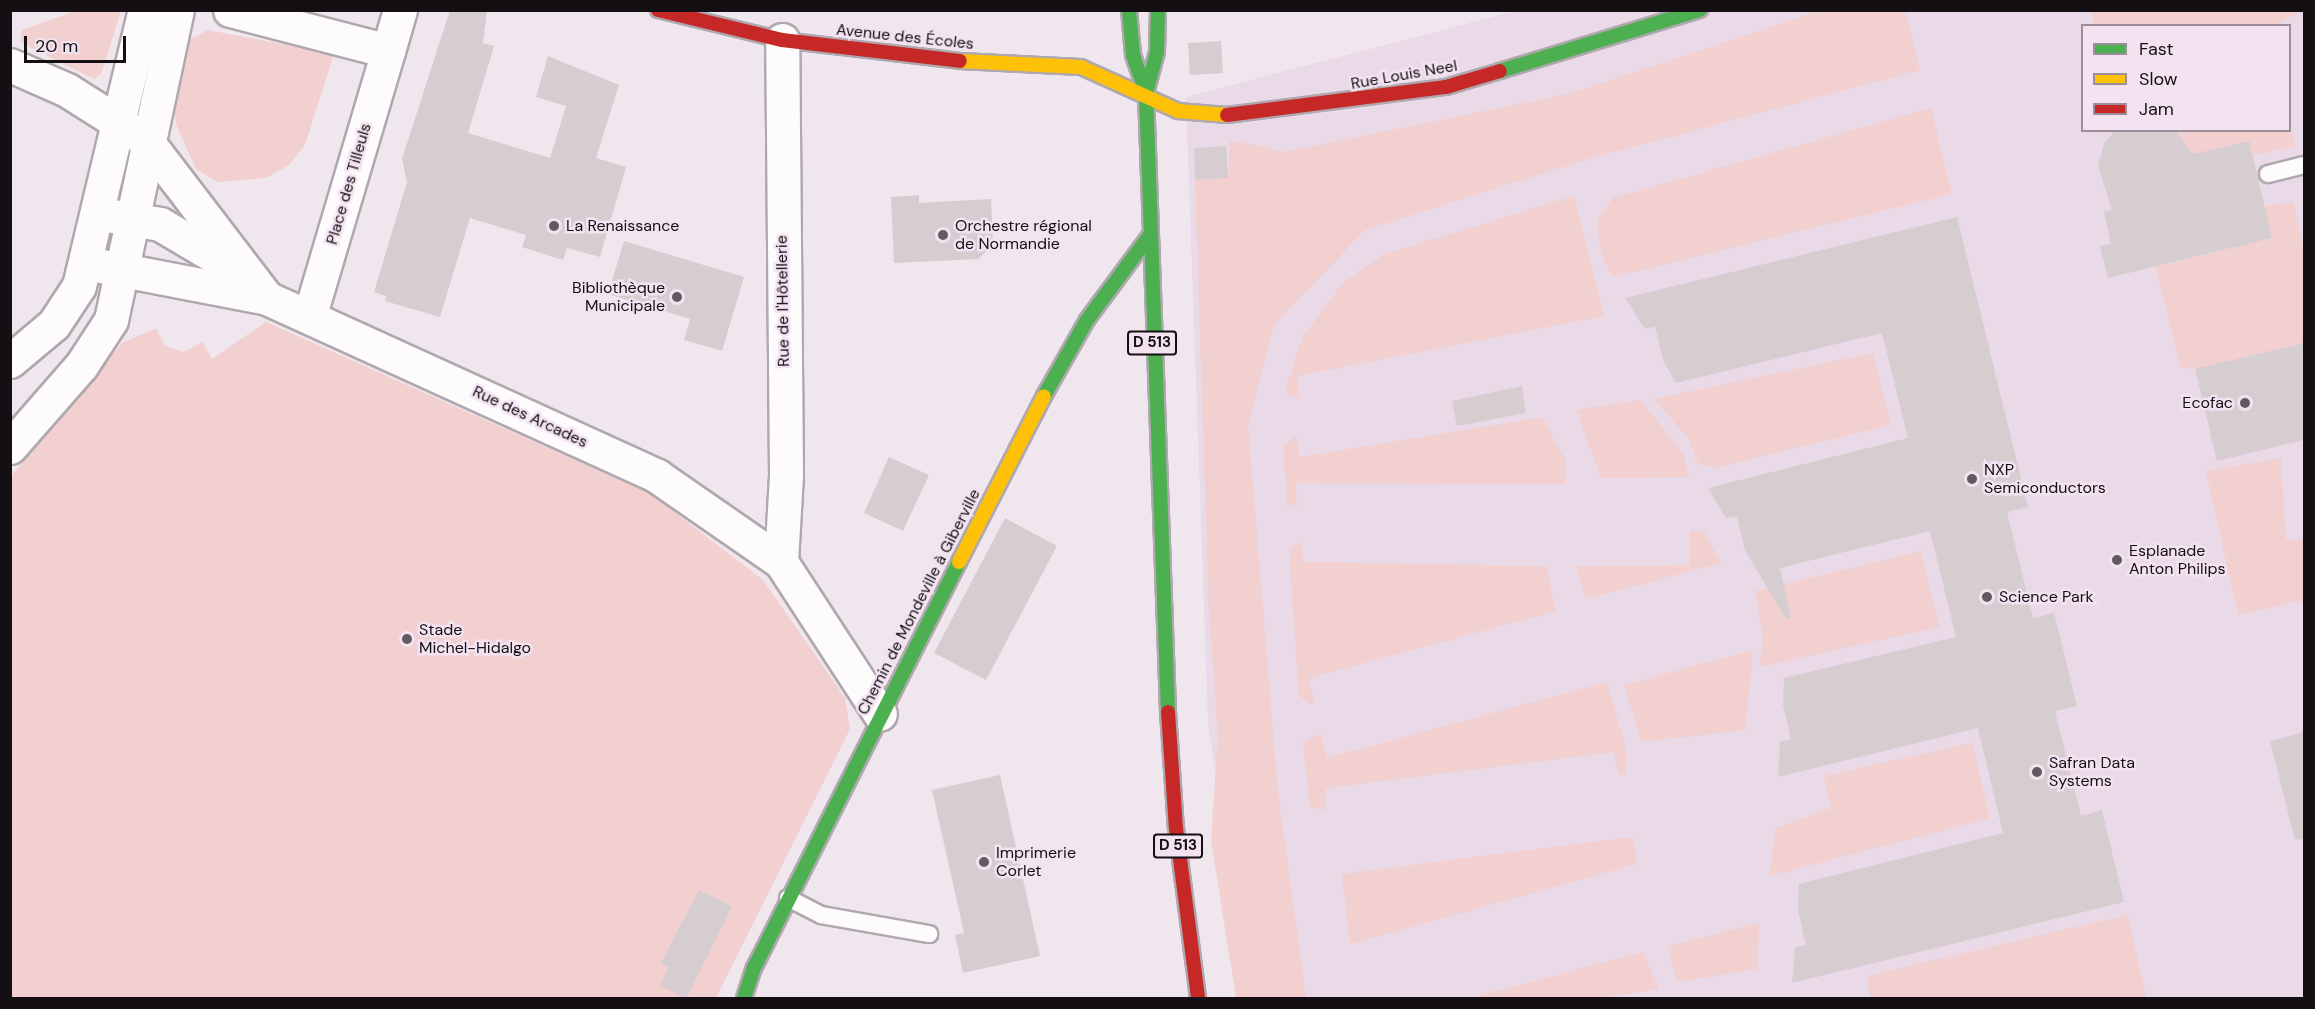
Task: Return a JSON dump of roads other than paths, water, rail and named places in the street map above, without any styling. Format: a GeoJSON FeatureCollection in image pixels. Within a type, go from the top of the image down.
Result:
{"type":"FeatureCollection","features":[{"type":"Feature","properties":{"kind":"street"},"geometry":{"type":"LineString","coordinates":[[10,361],[69,307],[86,264],[146,10]]}},
{"type":"Feature","properties":{"kind":"street"},"geometry":{"type":"LineString","coordinates":[[10,447],[102,336],[124,272],[146,140],[177,10]]}},
{"type":"Feature","properties":{"kind":"street"},"geometry":{"type":"LineString","coordinates":[[230,10],[388,51]]}},
{"type":"Feature","properties":{"kind":"street","name":"Place des Tilleuls"},"geometry":{"type":"LineString","coordinates":[[309,317],[400,10]]}},
{"type":"Feature","properties":{"kind":"street","name":"Avenue des Écoles"},"geometry":{"type":"LineString","coordinates":[[658,10],[782,40],[960,61],[1081,67],[1146,93]]}},
{"type":"Feature","properties":{"kind":"street","name":"D 513"},"geometry":{"type":"LineString","coordinates":[[1129,10],[1133,55],[1146,93],[1165,692],[1198,999]]}},
{"type":"Feature","properties":{"kind":"street","name":"D 513"},"geometry":{"type":"LineString","coordinates":[[1146,93],[1158,52],[1158,10]]}},
{"type":"Feature","properties":{"kind":"street","name":"Rue Louis Neel"},"geometry":{"type":"LineString","coordinates":[[1146,93],[1194,115],[1288,111],[1446,87],[1700,10]]}},
{"type":"Feature","properties":{"kind":"street","name":"Rue de l'Hôtellerie"},"geometry":{"type":"LineString","coordinates":[[781,562],[786,474],[782,40]]}},
{"type":"Feature","properties":{"kind":"street"},"geometry":{"type":"LineString","coordinates":[[10,64],[67,90],[146,140],[243,272],[267,298]]}},
{"type":"Feature","properties":{"kind":"street"},"geometry":{"type":"LineString","coordinates":[[97,217],[134,216],[160,224],[204,255],[243,272]]}},
{"type":"Feature","properties":{"kind":"street","name":"Chemin de Mondeville à Giberville"},"geometry":{"type":"LineString","coordinates":[[744,999],[789,898],[885,703],[1035,411],[1088,320],[1150,235]]}},
{"type":"Feature","properties":{"kind":"street","name":"Rue des Arcades"},"geometry":{"type":"LineString","coordinates":[[86,264],[267,298],[657,476],[781,562],[885,703]]}},
{"type":"Feature","properties":{"kind":"lane"},"geometry":{"type":"LineString","coordinates":[[2268,174],[2304,165]]}},
{"type":"Feature","properties":{"kind":"lane"},"geometry":{"type":"LineString","coordinates":[[789,898],[821,915],[929,933]]}},
{"type":"Feature","properties":{"kind":"place","name":"La Renaissance"},"geometry":{"type":"Point","coordinates":[554,226]}},
{"type":"Feature","properties":{"kind":"place","name":"Orchestre régional de Normandie"},"geometry":{"type":"Point","coordinates":[943,235]}},
{"type":"Feature","properties":{"kind":"place","name":"Bibliothèque Municipale"},"geometry":{"type":"Point","coordinates":[677,297]}},
{"type":"Feature","properties":{"kind":"place","name":"Ecofac"},"geometry":{"type":"Point","coordinates":[2245,403]}},
{"type":"Feature","properties":{"kind":"place","name":"NXP Semiconductors"},"geometry":{"type":"Point","coordinates":[1972,479]}},
{"type":"Feature","properties":{"kind":"place","name":"Esplanade Anton Philips"},"geometry":{"type":"Point","coordinates":[2117,560]}},
{"type":"Feature","properties":{"kind":"place","name":"Science Park"},"geometry":{"type":"Point","coordinates":[1987,597]}},
{"type":"Feature","properties":{"kind":"place","name":"Stade Michel-Hidalgo"},"geometry":{"type":"Point","coordinates":[407,639]}},
{"type":"Feature","properties":{"kind":"place","name":"Safran Data Systems"},"geometry":{"type":"Point","coordinates":[2037,772]}},
{"type":"Feature","properties":{"kind":"place","name":"Imprimerie Corlet"},"geometry":{"type":"Point","coordinates":[984,862]}}]}
